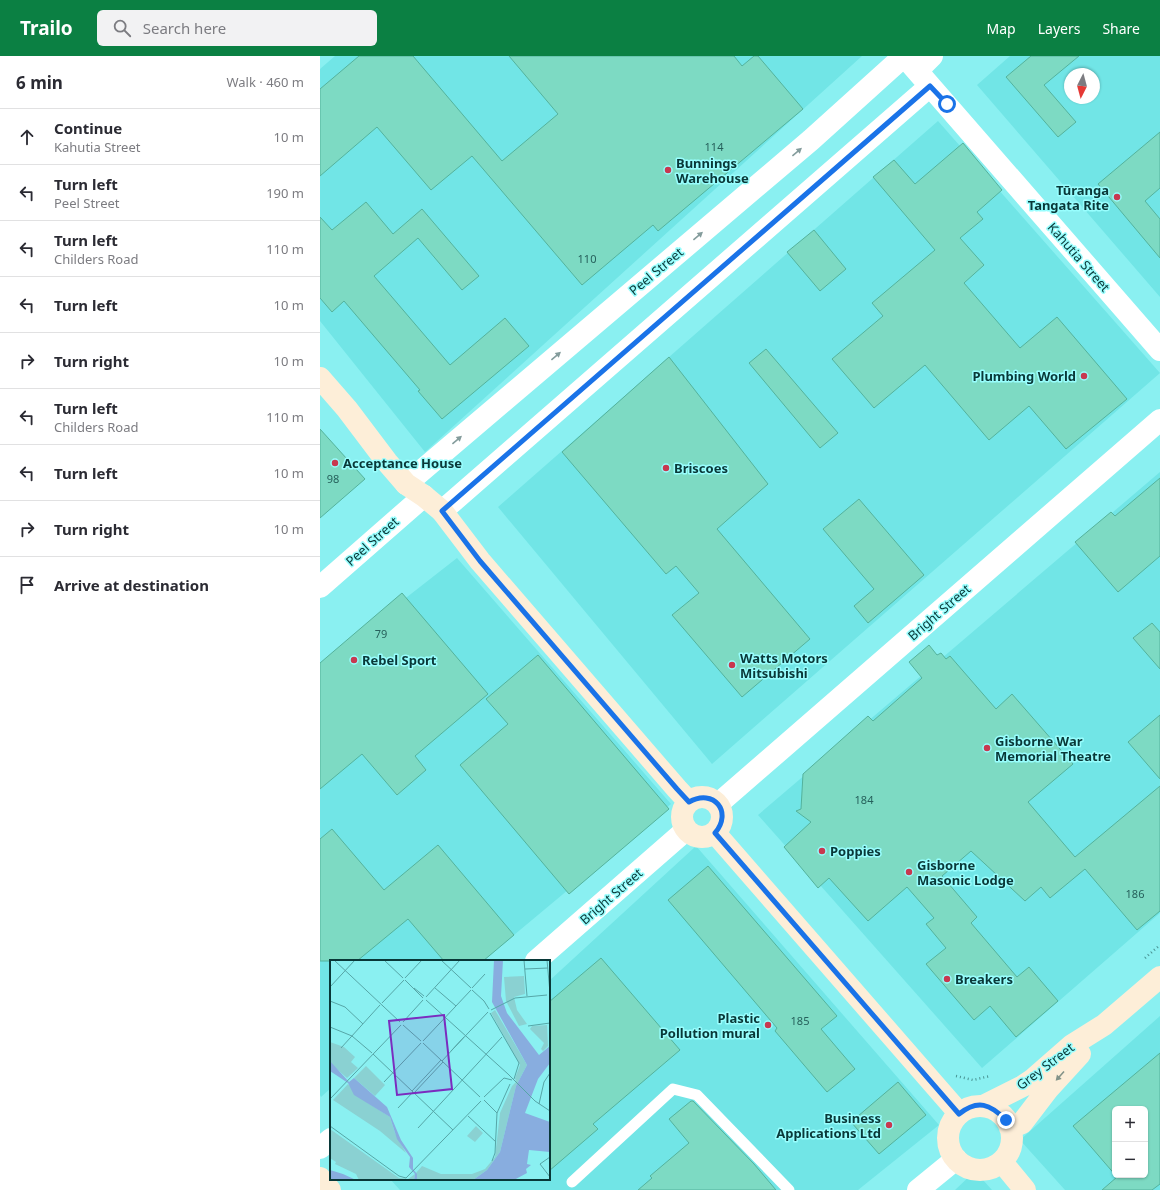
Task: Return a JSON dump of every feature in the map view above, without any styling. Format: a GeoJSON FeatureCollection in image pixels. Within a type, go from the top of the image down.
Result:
{"type":"FeatureCollection","features":[{"type":"Feature","properties":{"kind":"street","name":"Kahutia Street"},"geometry":{"type":"LineString","coordinates":[[917,65],[1160,350]]}},
{"type":"Feature","properties":{"kind":"street","name":"Peel Street"},"geometry":{"type":"LineString","coordinates":[[406,484],[811,140],[917,65]]}},
{"type":"Feature","properties":{"kind":"street"},"geometry":{"type":"LineString","coordinates":[[442,511],[917,65]]}},
{"type":"Feature","properties":{"kind":"street"},"geometry":{"type":"LineString","coordinates":[[320,378],[347,409],[387,462],[406,484],[424,496],[442,511],[480,561],[689,802]]}},
{"type":"Feature","properties":{"kind":"street","name":"Bright Street"},"geometry":{"type":"LineString","coordinates":[[718,804],[1160,420]]}},
{"type":"Feature","properties":{"kind":"street","name":"Peel Street"},"geometry":{"type":"LineString","coordinates":[[320,587],[424,496]]}},
{"type":"Feature","properties":{"kind":"street"},"geometry":{"type":"LineString","coordinates":[[704,797],[712,799],[718,804],[722,812],[722,820],[720,827],[715,833],[708,837],[700,838],[692,836],[686,830],[682,823],[682,815],[684,808],[689,802],[696,798],[704,797]]}},
{"type":"Feature","properties":{"kind":"street","name":"Bright Street"},"geometry":{"type":"LineString","coordinates":[[537,960],[686,830]]}},
{"type":"Feature","properties":{"kind":"street"},"geometry":{"type":"LineString","coordinates":[[715,833],[959,1114]]}},
{"type":"Feature","properties":{"kind":"street","name":"Grey Street"},"geometry":{"type":"LineString","coordinates":[[1010,1128],[1022,1124],[1048,1089],[1104,1025],[1160,977]]}},
{"type":"Feature","properties":{"kind":"street","name":"Grey Street"},"geometry":{"type":"LineString","coordinates":[[985,1105],[1032,1080],[1072,1045],[1104,1025]]}},
{"type":"Feature","properties":{"kind":"street"},"geometry":{"type":"LineString","coordinates":[[985,1105],[992,1107],[1006,1120],[1012,1137],[1007,1156],[1002,1162],[994,1168],[978,1170],[969,1168],[956,1159],[948,1141],[949,1130],[959,1114],[967,1108],[985,1105]]}},
{"type":"Feature","properties":{"kind":"street"},"geometry":{"type":"LineString","coordinates":[[320,1148],[330,1140]]}},
{"type":"Feature","properties":{"kind":"street"},"geometry":{"type":"LineString","coordinates":[[918,1190],[956,1159]]}},
{"type":"Feature","properties":{"kind":"street"},"geometry":{"type":"LineString","coordinates":[[1002,1162],[1025,1190]]}},
{"type":"Feature","properties":{"kind":"street"},"geometry":{"type":"LineString","coordinates":[[320,1178],[330,1190]]}},
{"type":"Feature","properties":{"kind":"lane"},"geometry":{"type":"LineString","coordinates":[[572,1182],[673,1089],[697,1095],[789,1190]]}},
{"type":"Feature","properties":{"kind":"shaded area"},"geometry":{"type":"Polygon","coordinates":[[[335,56],[862,56],[425,452],[320,321],[320,69],[335,56]]]}},
{"type":"Feature","properties":{"kind":"shaded area","name":"Tūranga Tangata Rite"},"geometry":{"type":"Polygon","coordinates":[[[1010,56],[1160,56],[1160,297],[977,85],[1010,56]]]}},
{"type":"Feature","properties":{"kind":"shaded area"},"geometry":{"type":"Polygon","coordinates":[[[938,121],[1160,373],[712,764],[498,507],[938,121]]]}},
{"type":"Feature","properties":{"kind":"shaded area"},"geometry":{"type":"Polygon","coordinates":[[[1160,472],[1160,913],[982,1068],[758,815],[1160,472]]]}},
{"type":"Feature","properties":{"kind":"shaded area"},"geometry":{"type":"Polygon","coordinates":[[[457,558],[671,804],[484,960],[330,960],[330,1089],[321,1097],[320,1095],[320,665],[457,558]]]}},
{"type":"Feature","properties":{"kind":"shaded area"},"geometry":{"type":"Polygon","coordinates":[[[696,846],[939,1125],[858,1190],[400,1190],[391,1180],[550,1180],[550,980],[696,846]]]}},
{"type":"Feature","properties":{"kind":"shaded area"},"geometry":{"type":"Polygon","coordinates":[[[1160,1016],[1160,1190],[1065,1190],[1020,1140],[1160,1016]]]}},
{"type":"Feature","properties":{"kind":"shaded area"},"geometry":{"type":"Polygon","coordinates":[[[975,1171],[992,1190],[955,1190],[975,1171]]]}},
{"type":"Feature","properties":{"kind":"building"},"geometry":{"type":"Polygon","coordinates":[[[359,56],[413,56],[502,161],[558,114],[509,56],[734,56],[742,66],[754,56],[758,56],[803,109],[658,231],[653,225],[582,285],[472,156],[431,190],[377,127],[320,176],[320,89],[359,56]]]}},
{"type":"Feature","properties":{"kind":"building"},"geometry":{"type":"Polygon","coordinates":[[[1031,56],[1079,56],[1044,85],[1076,122],[1058,137],[1006,77],[1031,56]]]}},
{"type":"Feature","properties":{"kind":"building"},"geometry":{"type":"Polygon","coordinates":[[[1160,132],[1160,188],[1145,201],[1160,219],[1160,258],[1098,184],[1160,132]]]}},
{"type":"Feature","properties":{"kind":"building"},"geometry":{"type":"Polygon","coordinates":[[[963,143],[1002,190],[977,212],[983,219],[960,238],[984,265],[964,283],[1020,348],[1057,317],[1127,399],[1066,449],[1029,406],[989,440],[925,365],[874,408],[832,359],[883,316],[872,303],[935,250],[873,177],[894,160],[915,184],[963,143]]]}},
{"type":"Feature","properties":{"kind":"building"},"geometry":{"type":"Polygon","coordinates":[[[366,202],[393,234],[422,209],[479,276],[462,290],[418,238],[374,276],[450,365],[505,318],[529,346],[442,419],[418,391],[420,390],[344,301],[332,312],[320,298],[320,217],[332,230],[366,202]]]}},
{"type":"Feature","properties":{"kind":"building"},"geometry":{"type":"Polygon","coordinates":[[[814,230],[846,269],[820,291],[787,252],[814,230]]]}},
{"type":"Feature","properties":{"kind":"building"},"geometry":{"type":"Polygon","coordinates":[[[766,349],[838,433],[820,448],[749,363],[766,349]]]}},
{"type":"Feature","properties":{"kind":"building","name":"Briscoes"},"geometry":{"type":"Polygon","coordinates":[[[669,357],[768,484],[717,529],[810,639],[742,697],[672,615],[699,593],[676,566],[666,574],[562,452],[669,357]]]}},
{"type":"Feature","properties":{"kind":"building","name":"Acceptance House"},"geometry":{"type":"Polygon","coordinates":[[[320,429],[365,479],[320,518],[320,429]]]}},
{"type":"Feature","properties":{"kind":"building"},"geometry":{"type":"Polygon","coordinates":[[[1160,478],[1160,556],[1118,592],[1075,542],[1111,512],[1115,516],[1160,478]]]}},
{"type":"Feature","properties":{"kind":"building"},"geometry":{"type":"Polygon","coordinates":[[[859,499],[924,575],[868,623],[854,606],[874,589],[823,529],[859,499]]]}},
{"type":"Feature","properties":{"kind":"building"},"geometry":{"type":"Polygon","coordinates":[[[402,593],[488,694],[415,756],[426,770],[397,795],[362,754],[320,789],[320,663],[402,593]]]}},
{"type":"Feature","properties":{"kind":"building"},"geometry":{"type":"Polygon","coordinates":[[[1152,623],[1160,632],[1160,669],[1133,638],[1152,623]]]}},
{"type":"Feature","properties":{"kind":"building"},"geometry":{"type":"Polygon","coordinates":[[[929,645],[937,655],[941,653],[946,659],[950,656],[996,709],[1012,694],[1073,764],[1028,802],[1075,857],[1160,786],[1160,911],[1137,930],[1085,869],[1050,898],[1041,887],[1025,901],[971,851],[942,876],[977,917],[971,923],[1017,977],[1029,967],[1058,1001],[1016,1037],[990,1006],[974,1020],[926,964],[946,948],[926,924],[934,918],[907,887],[868,921],[829,878],[818,888],[784,847],[811,822],[796,811],[801,809],[803,774],[868,716],[873,721],[922,678],[909,662],[929,645]]]}},
{"type":"Feature","properties":{"kind":"building"},"geometry":{"type":"Polygon","coordinates":[[[538,655],[669,809],[569,894],[460,765],[508,724],[486,699],[538,655]]]}},
{"type":"Feature","properties":{"kind":"building"},"geometry":{"type":"Polygon","coordinates":[[[1160,715],[1160,779],[1128,742],[1160,715]]]}},
{"type":"Feature","properties":{"kind":"building"},"geometry":{"type":"Polygon","coordinates":[[[332,829],[384,890],[438,845],[514,935],[484,960],[443,960],[408,919],[358,960],[320,961],[320,839],[332,829]]]}},
{"type":"Feature","properties":{"kind":"building"},"geometry":{"type":"Polygon","coordinates":[[[708,866],[837,1016],[821,1029],[855,1069],[827,1092],[775,1031],[777,1028],[668,900],[708,866]]]}},
{"type":"Feature","properties":{"kind":"building"},"geometry":{"type":"Polygon","coordinates":[[[601,958],[680,1050],[593,1124],[598,1129],[550,1170],[550,1001],[601,958]]]}},
{"type":"Feature","properties":{"kind":"building"},"geometry":{"type":"Polygon","coordinates":[[[1160,1053],[1160,1184],[1152,1190],[1102,1190],[1116,1178],[1148,1178],[1148,1106],[1112,1106],[1112,1172],[1073,1126],[1160,1053]]]}},
{"type":"Feature","properties":{"kind":"building"},"geometry":{"type":"Polygon","coordinates":[[[898,1082],[926,1115],[879,1154],[851,1122],[898,1082]]]}},
{"type":"Feature","properties":{"kind":"building"},"geometry":{"type":"Polygon","coordinates":[[[693,1101],[754,1164],[776,1190],[638,1190],[652,1178],[650,1176],[689,1143],[669,1119],[693,1101]]]}},
{"type":"Feature","properties":{"kind":"place","name":"Bunnings Warehouse"},"geometry":{"type":"Point","coordinates":[668,170]}},
{"type":"Feature","properties":{"kind":"place","name":"Tūranga Tangata Rite"},"geometry":{"type":"Point","coordinates":[1117,197]}},
{"type":"Feature","properties":{"kind":"place","name":"Plumbing World"},"geometry":{"type":"Point","coordinates":[1084,376]}},
{"type":"Feature","properties":{"kind":"place","name":"Acceptance House"},"geometry":{"type":"Point","coordinates":[335,463]}},
{"type":"Feature","properties":{"kind":"place","name":"Briscoes"},"geometry":{"type":"Point","coordinates":[666,468]}},
{"type":"Feature","properties":{"kind":"place","name":"Rebel Sport"},"geometry":{"type":"Point","coordinates":[354,660]}},
{"type":"Feature","properties":{"kind":"place","name":"Watts Motors Mitsubishi"},"geometry":{"type":"Point","coordinates":[732,665]}},
{"type":"Feature","properties":{"kind":"place","name":"Gisborne War Memorial Theatre"},"geometry":{"type":"Point","coordinates":[987,748]}},
{"type":"Feature","properties":{"kind":"place","name":"Poppies"},"geometry":{"type":"Point","coordinates":[822,851]}},
{"type":"Feature","properties":{"kind":"place","name":"Gisborne Masonic Lodge"},"geometry":{"type":"Point","coordinates":[909,872]}},
{"type":"Feature","properties":{"kind":"place","name":"Breakers"},"geometry":{"type":"Point","coordinates":[947,979]}},
{"type":"Feature","properties":{"kind":"place","name":"Plastic Pollution mural"},"geometry":{"type":"Point","coordinates":[768,1025]}},
{"type":"Feature","properties":{"kind":"place","name":"Business Applications Ltd"},"geometry":{"type":"Point","coordinates":[889,1125]}},
{"type":"Feature","properties":{"kind":"route"},"geometry":{"type":"LineString","coordinates":[[947,104],[930,86],[442,511],[459,531],[480,561],[689,802],[696,798],[704,797],[712,799],[718,804],[722,812],[722,820],[720,827],[715,833],[959,1114],[967,1108],[985,1105],[992,1107],[1006,1120]]}}]}
